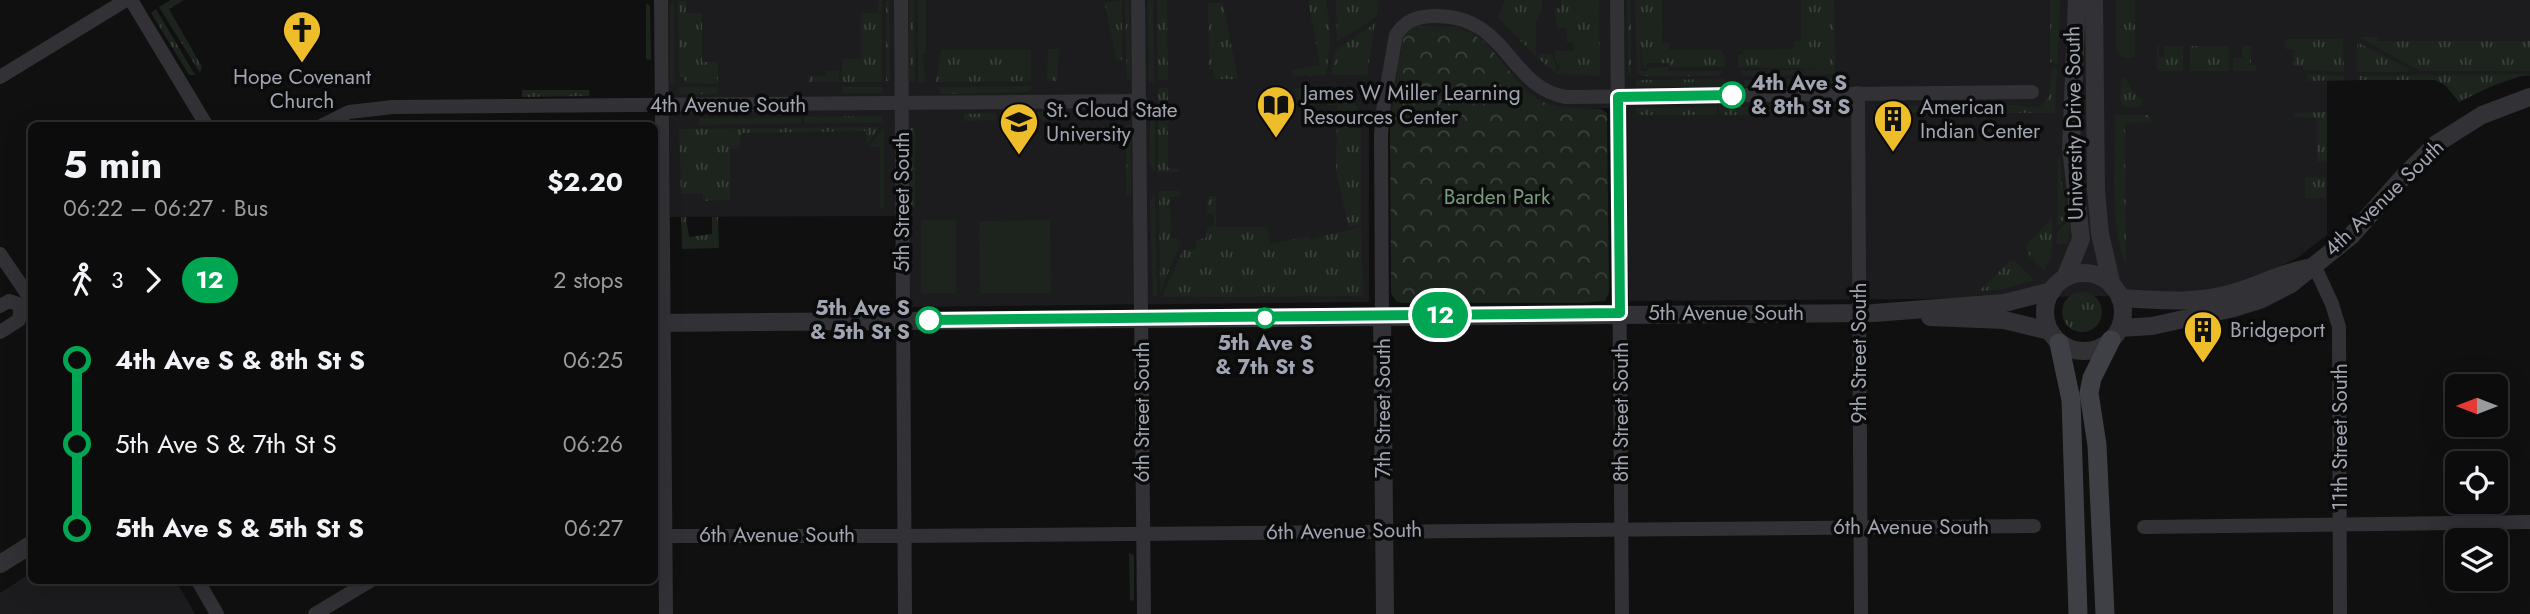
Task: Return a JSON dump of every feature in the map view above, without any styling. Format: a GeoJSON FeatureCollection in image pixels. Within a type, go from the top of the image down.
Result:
{"type":"FeatureCollection","features":[{"type":"Feature","properties":{"kind":"main road"},"geometry":{"type":"LineString","coordinates":[[2105,614],[2099,472],[2089,393],[2092,378],[2115,334]]}},
{"type":"Feature","properties":{"kind":"main road"},"geometry":{"type":"LineString","coordinates":[[2055,337],[2071,400],[2078,614]]}},
{"type":"Feature","properties":{"kind":"street"},"geometry":{"type":"LineString","coordinates":[[0,76],[126,0]]}},
{"type":"Feature","properties":{"kind":"street"},"geometry":{"type":"LineString","coordinates":[[131,0],[205,122]]}},
{"type":"Feature","properties":{"kind":"street"},"geometry":{"type":"LineString","coordinates":[[661,0],[660,535],[666,614]]}},
{"type":"Feature","properties":{"kind":"street","name":"5th Street South"},"geometry":{"type":"LineString","coordinates":[[901,0],[905,614]]}},
{"type":"Feature","properties":{"kind":"street","name":"6th Street South"},"geometry":{"type":"LineString","coordinates":[[1138,0],[1144,614]]}},
{"type":"Feature","properties":{"kind":"street","name":"8th Street South"},"geometry":{"type":"LineString","coordinates":[[1617,0],[1622,614]]}},
{"type":"Feature","properties":{"kind":"street","name":"University Drive South"},"geometry":{"type":"LineString","coordinates":[[2058,285],[2081,239],[2071,148],[2077,0]]}},
{"type":"Feature","properties":{"kind":"street","name":"University Drive South"},"geometry":{"type":"LineString","coordinates":[[2094,0],[2095,190],[2100,234],[2116,292]]}},
{"type":"Feature","properties":{"kind":"street","name":"7th Street South"},"geometry":{"type":"LineString","coordinates":[[1385,614],[1381,127],[1396,35],[1401,27],[1411,20],[1427,16],[1455,17],[1474,23],[1490,35],[1542,90],[1566,97],[1618,97]]}},
{"type":"Feature","properties":{"kind":"street"},"geometry":{"type":"LineString","coordinates":[[1618,97],[2032,92]]}},
{"type":"Feature","properties":{"kind":"street","name":"9th Street South"},"geometry":{"type":"LineString","coordinates":[[1857,93],[1866,313],[1860,527],[1861,614]]}},
{"type":"Feature","properties":{"kind":"street","name":"4th Avenue South"},"geometry":{"type":"LineString","coordinates":[[2312,266],[2351,236],[2403,176],[2436,145],[2482,115],[2530,97]]}},
{"type":"Feature","properties":{"kind":"street","name":"4th Avenue South"},"geometry":{"type":"LineString","coordinates":[[328,122],[342,114],[378,107],[1140,102]]}},
{"type":"Feature","properties":{"kind":"street"},"geometry":{"type":"LineString","coordinates":[[0,254],[28,299]]}},
{"type":"Feature","properties":{"kind":"street"},"geometry":{"type":"LineString","coordinates":[[2116,292],[2175,301],[2218,296],[2244,290],[2312,266]]}},
{"type":"Feature","properties":{"kind":"street"},"geometry":{"type":"LineString","coordinates":[[2115,334],[2122,308],[2116,292],[2102,278],[2077,274],[2058,285],[2045,311],[2055,337],[2069,348],[2091,351],[2115,334],[2260,300],[2291,284],[2312,266]]}},
{"type":"Feature","properties":{"kind":"street","name":"11th Street South"},"geometry":{"type":"LineString","coordinates":[[2312,266],[2332,304],[2339,327],[2340,614]]}},
{"type":"Feature","properties":{"kind":"street","name":"5th Avenue South"},"geometry":{"type":"LineString","coordinates":[[1866,313],[2004,303],[2058,285]]}},
{"type":"Feature","properties":{"kind":"street"},"geometry":{"type":"LineString","coordinates":[[0,306],[9,301],[28,301]]}},
{"type":"Feature","properties":{"kind":"street"},"geometry":{"type":"LineString","coordinates":[[0,332],[19,320],[28,303]]}},
{"type":"Feature","properties":{"kind":"street","name":"5th Avenue South"},"geometry":{"type":"LineString","coordinates":[[659,323],[1866,313],[2004,320],[2055,337]]}},
{"type":"Feature","properties":{"kind":"street"},"geometry":{"type":"LineString","coordinates":[[2144,527],[2530,522]]}},
{"type":"Feature","properties":{"kind":"street","name":"6th Avenue South"},"geometry":{"type":"LineString","coordinates":[[660,535],[904,536],[2034,526]]}},
{"type":"Feature","properties":{"kind":"street"},"geometry":{"type":"LineString","coordinates":[[0,564],[28,546]]}},
{"type":"Feature","properties":{"kind":"street"},"geometry":{"type":"LineString","coordinates":[[200,584],[217,614]]}},
{"type":"Feature","properties":{"kind":"street"},"geometry":{"type":"LineString","coordinates":[[316,614],[365,584]]}},
{"type":"Feature","properties":{"kind":"shaded area","name":"St. Cloud State University"},"geometry":{"type":"Polygon","coordinates":[[[668,0],[2530,0],[2530,76],[2327,81],[2327,235],[2297,258],[2250,282],[2188,295],[1629,301],[1627,108],[1369,112],[1369,302],[909,307],[908,216],[670,217],[668,0]]]}},
{"type":"Feature","properties":{"kind":"shaded area"},"geometry":{"type":"Polygon","coordinates":[[[28,575],[28,584],[178,584],[195,614],[0,614],[0,593],[28,575]]]}},
{"type":"Feature","properties":{"kind":"green space"},"geometry":{"type":"Polygon","coordinates":[[[171,0],[184,0],[169,9],[202,67],[200,73],[159,7],[171,0]]]}},
{"type":"Feature","properties":{"kind":"green space"},"geometry":{"type":"Polygon","coordinates":[[[879,0],[882,0],[882,82],[842,82],[842,59],[861,59],[861,13],[878,13],[879,0]]]}},
{"type":"Feature","properties":{"kind":"green space"},"geometry":{"type":"Polygon","coordinates":[[[886,0],[889,2],[890,81],[886,81],[886,0]]]}},
{"type":"Feature","properties":{"kind":"green space"},"geometry":{"type":"Polygon","coordinates":[[[909,0],[914,0],[915,82],[909,81],[909,0]]]}},
{"type":"Feature","properties":{"kind":"green space"},"geometry":{"type":"Polygon","coordinates":[[[918,0],[926,0],[926,54],[922,55],[926,82],[918,83],[918,0]]]}},
{"type":"Feature","properties":{"kind":"green space"},"geometry":{"type":"Polygon","coordinates":[[[1122,0],[1122,60],[1116,59],[1106,8],[1102,3],[1122,0]]]}},
{"type":"Feature","properties":{"kind":"green space"},"geometry":{"type":"Polygon","coordinates":[[[1125,0],[1129,2],[1131,79],[1127,79],[1125,0]]]}},
{"type":"Feature","properties":{"kind":"green space"},"geometry":{"type":"Polygon","coordinates":[[[1148,0],[1153,0],[1154,82],[1149,83],[1148,0]]]}},
{"type":"Feature","properties":{"kind":"green space"},"geometry":{"type":"Polygon","coordinates":[[[1157,0],[1167,0],[1168,80],[1158,80],[1157,0]]]}},
{"type":"Feature","properties":{"kind":"green space"},"geometry":{"type":"Polygon","coordinates":[[[1308,0],[1326,2],[1329,39],[1326,75],[1293,76],[1292,70],[1320,65],[1308,0]]]}},
{"type":"Feature","properties":{"kind":"green space"},"geometry":{"type":"Polygon","coordinates":[[[1336,0],[1379,0],[1376,3],[1379,5],[1376,17],[1337,42],[1336,0]]]}},
{"type":"Feature","properties":{"kind":"green space"},"geometry":{"type":"Polygon","coordinates":[[[1505,0],[1542,0],[1542,9],[1536,22],[1536,57],[1498,17],[1505,0]]]}},
{"type":"Feature","properties":{"kind":"green space"},"geometry":{"type":"Polygon","coordinates":[[[1561,0],[1599,0],[1600,76],[1556,74],[1560,67],[1555,59],[1555,51],[1574,51],[1574,42],[1567,42],[1567,28],[1557,28],[1555,9],[1561,8],[1561,0]]]}},
{"type":"Feature","properties":{"kind":"green space"},"geometry":{"type":"Polygon","coordinates":[[[1627,0],[1631,0],[1631,75],[1628,75],[1627,0]]]}},
{"type":"Feature","properties":{"kind":"green space"},"geometry":{"type":"Polygon","coordinates":[[[1635,0],[1662,0],[1662,43],[1670,43],[1670,50],[1722,50],[1725,55],[1725,67],[1669,67],[1669,63],[1647,63],[1644,69],[1640,43],[1641,71],[1668,67],[1668,71],[1722,71],[1718,76],[1643,76],[1637,73],[1635,0]]]}},
{"type":"Feature","properties":{"kind":"green space"},"geometry":{"type":"Polygon","coordinates":[[[1801,0],[1834,0],[1835,74],[1744,76],[1740,71],[1830,69],[1738,67],[1738,55],[1743,54],[1743,50],[1794,49],[1794,41],[1801,41],[1801,0]]]}},
{"type":"Feature","properties":{"kind":"green space"},"geometry":{"type":"Polygon","coordinates":[[[2050,0],[2060,0],[2057,64],[2050,62],[2050,0]]]}},
{"type":"Feature","properties":{"kind":"green space"},"geometry":{"type":"Polygon","coordinates":[[[2116,0],[2135,0],[2135,57],[2123,58],[2116,50],[2116,0]]]}},
{"type":"Feature","properties":{"kind":"green space"},"geometry":{"type":"Polygon","coordinates":[[[674,1],[674,83],[670,83],[670,5],[674,1]]]}},
{"type":"Feature","properties":{"kind":"green space"},"geometry":{"type":"Polygon","coordinates":[[[678,1],[686,1],[686,13],[702,13],[702,62],[718,62],[718,84],[687,83],[679,74],[678,1]]]}},
{"type":"Feature","properties":{"kind":"green space"},"geometry":{"type":"Polygon","coordinates":[[[646,3],[650,6],[651,60],[646,59],[646,3]]]}},
{"type":"Feature","properties":{"kind":"green space"},"geometry":{"type":"Polygon","coordinates":[[[1208,3],[1223,3],[1238,79],[1214,79],[1213,69],[1209,69],[1208,3]]]}},
{"type":"Feature","properties":{"kind":"green space"},"geometry":{"type":"Polygon","coordinates":[[[156,9],[195,75],[189,75],[151,13],[156,9]]]}},
{"type":"Feature","properties":{"kind":"green space"},"geometry":{"type":"Polygon","coordinates":[[[1375,23],[1367,75],[1331,75],[1335,51],[1375,23]]]}},
{"type":"Feature","properties":{"kind":"green space","name":"Barden Park"},"geometry":{"type":"Polygon","coordinates":[[[1419,26],[1457,27],[1473,34],[1486,43],[1526,91],[1542,102],[1560,107],[1601,109],[1607,113],[1609,292],[1605,301],[1396,301],[1391,293],[1390,124],[1402,42],[1406,32],[1419,26]]]}},
{"type":"Feature","properties":{"kind":"green space"},"geometry":{"type":"Polygon","coordinates":[[[2358,37],[2377,37],[2378,41],[2530,41],[2530,71],[2420,71],[2358,37]]]}},
{"type":"Feature","properties":{"kind":"green space"},"geometry":{"type":"Polygon","coordinates":[[[2285,39],[2343,39],[2344,72],[2303,70],[2303,66],[2294,66],[2294,50],[2285,49],[2285,39]]]}},
{"type":"Feature","properties":{"kind":"green space"},"geometry":{"type":"Polygon","coordinates":[[[2357,42],[2407,68],[2408,72],[2357,72],[2357,42]]]}},
{"type":"Feature","properties":{"kind":"green space"},"geometry":{"type":"Polygon","coordinates":[[[2157,45],[2159,57],[2164,57],[2164,46],[2183,46],[2183,71],[2157,69],[2157,45]]]}},
{"type":"Feature","properties":{"kind":"green space"},"geometry":{"type":"Polygon","coordinates":[[[2190,46],[2229,46],[2229,71],[2190,71],[2190,46]]]}},
{"type":"Feature","properties":{"kind":"green space"},"geometry":{"type":"Polygon","coordinates":[[[2242,46],[2251,46],[2251,65],[2256,65],[2256,71],[2233,71],[2233,58],[2242,58],[2242,46]]]}},
{"type":"Feature","properties":{"kind":"green space"},"geometry":{"type":"Polygon","coordinates":[[[1048,49],[1059,49],[1057,81],[1047,81],[1048,49]]]}},
{"type":"Feature","properties":{"kind":"green space"},"geometry":{"type":"Polygon","coordinates":[[[941,50],[1031,50],[1031,81],[936,82],[941,50]]]}},
{"type":"Feature","properties":{"kind":"green space"},"geometry":{"type":"Polygon","coordinates":[[[1538,54],[1552,54],[1557,70],[1554,72],[1538,58],[1538,54]]]}},
{"type":"Feature","properties":{"kind":"green space"},"geometry":{"type":"Polygon","coordinates":[[[2057,68],[2055,113],[1896,113],[1896,106],[2014,105],[2036,108],[2049,96],[2052,69],[2057,68]]]}},
{"type":"Feature","properties":{"kind":"green space"},"geometry":{"type":"Polygon","coordinates":[[[827,71],[839,71],[839,82],[808,82],[808,75],[825,77],[827,71]]]}},
{"type":"Feature","properties":{"kind":"green space"},"geometry":{"type":"Polygon","coordinates":[[[2307,74],[2344,76],[2344,80],[2307,81],[2307,74]]]}},
{"type":"Feature","properties":{"kind":"green space"},"geometry":{"type":"Polygon","coordinates":[[[2527,74],[2492,86],[2459,102],[2445,85],[2435,80],[2358,80],[2360,76],[2527,74]]]}},
{"type":"Feature","properties":{"kind":"green space"},"geometry":{"type":"Polygon","coordinates":[[[2122,78],[2126,79],[2132,91],[2143,100],[2142,105],[2132,108],[2122,106],[2122,78]]]}},
{"type":"Feature","properties":{"kind":"green space"},"geometry":{"type":"Polygon","coordinates":[[[1725,79],[1724,87],[1636,86],[1636,80],[1725,79]]]}},
{"type":"Feature","properties":{"kind":"green space"},"geometry":{"type":"Polygon","coordinates":[[[1849,79],[1849,82],[1846,85],[1745,87],[1744,80],[1849,79]]]}},
{"type":"Feature","properties":{"kind":"green space"},"geometry":{"type":"Polygon","coordinates":[[[1031,86],[1027,92],[941,94],[938,87],[1031,86]]]}},
{"type":"Feature","properties":{"kind":"green space"},"geometry":{"type":"Polygon","coordinates":[[[679,87],[718,87],[718,94],[680,94],[679,87]]]}},
{"type":"Feature","properties":{"kind":"green space"},"geometry":{"type":"Polygon","coordinates":[[[842,87],[882,87],[882,93],[842,93],[842,87]]]}},
{"type":"Feature","properties":{"kind":"green space"},"geometry":{"type":"Polygon","coordinates":[[[1158,88],[1168,88],[1168,168],[1179,169],[1179,172],[1158,172],[1158,88]]]}},
{"type":"Feature","properties":{"kind":"green space"},"geometry":{"type":"Polygon","coordinates":[[[1295,88],[1324,88],[1320,105],[1298,105],[1295,88]]]}},
{"type":"Feature","properties":{"kind":"green space"},"geometry":{"type":"Polygon","coordinates":[[[1328,88],[1342,88],[1361,115],[1361,225],[1349,227],[1336,172],[1337,105],[1326,105],[1328,88]]]}},
{"type":"Feature","properties":{"kind":"green space"},"geometry":{"type":"Polygon","coordinates":[[[522,90],[590,90],[589,96],[522,97],[522,90]]]}},
{"type":"Feature","properties":{"kind":"green space"},"geometry":{"type":"Polygon","coordinates":[[[1717,107],[1717,115],[1636,115],[1636,108],[1717,107]]]}},
{"type":"Feature","properties":{"kind":"green space"},"geometry":{"type":"Polygon","coordinates":[[[1719,107],[1750,107],[1750,115],[1719,115],[1719,107]]]}},
{"type":"Feature","properties":{"kind":"green space"},"geometry":{"type":"Polygon","coordinates":[[[1753,107],[1815,107],[1815,114],[1753,115],[1753,107]]]}},
{"type":"Feature","properties":{"kind":"green space"},"geometry":{"type":"Polygon","coordinates":[[[1036,112],[1065,112],[1066,119],[1036,120],[1036,112]]]}},
{"type":"Feature","properties":{"kind":"green space"},"geometry":{"type":"Polygon","coordinates":[[[2327,112],[2327,160],[2317,162],[2317,118],[2294,117],[2294,113],[2327,112]]]}},
{"type":"Feature","properties":{"kind":"green space"},"geometry":{"type":"Polygon","coordinates":[[[996,113],[996,120],[964,121],[964,114],[996,113]]]}},
{"type":"Feature","properties":{"kind":"green space"},"geometry":{"type":"Polygon","coordinates":[[[1033,113],[1032,120],[1000,120],[1000,114],[1033,113]]]}},
{"type":"Feature","properties":{"kind":"green space"},"geometry":{"type":"Polygon","coordinates":[[[2115,115],[2148,115],[2153,122],[2125,123],[2126,265],[2115,212],[2115,115]]]}},
{"type":"Feature","properties":{"kind":"green space"},"geometry":{"type":"Polygon","coordinates":[[[881,116],[884,123],[804,123],[804,117],[881,116]]]}},
{"type":"Feature","properties":{"kind":"green space"},"geometry":{"type":"Polygon","coordinates":[[[699,118],[801,118],[802,123],[699,125],[699,118]]]}},
{"type":"Feature","properties":{"kind":"green space"},"geometry":{"type":"Polygon","coordinates":[[[1150,121],[1155,122],[1155,171],[1149,164],[1150,121]]]}},
{"type":"Feature","properties":{"kind":"green space"},"geometry":{"type":"Polygon","coordinates":[[[1131,124],[1131,195],[1126,195],[1127,125],[1131,124]]]}},
{"type":"Feature","properties":{"kind":"green space"},"geometry":{"type":"Polygon","coordinates":[[[879,127],[867,144],[866,131],[741,133],[739,148],[730,149],[730,200],[703,201],[703,194],[681,194],[679,129],[879,127]]]}},
{"type":"Feature","properties":{"kind":"green space"},"geometry":{"type":"Polygon","coordinates":[[[915,127],[915,208],[910,206],[910,128],[915,127]]]}},
{"type":"Feature","properties":{"kind":"green space"},"geometry":{"type":"Polygon","coordinates":[[[884,128],[884,208],[880,209],[880,147],[869,147],[884,128]]]}},
{"type":"Feature","properties":{"kind":"green space"},"geometry":{"type":"Polygon","coordinates":[[[2058,157],[2068,215],[2057,227],[2058,157]]]}},
{"type":"Feature","properties":{"kind":"green space"},"geometry":{"type":"Polygon","coordinates":[[[2305,177],[2326,178],[2326,198],[2305,198],[2305,177]]]}},
{"type":"Feature","properties":{"kind":"green space"},"geometry":{"type":"Polygon","coordinates":[[[1159,191],[1181,193],[1179,196],[1170,197],[1171,238],[1181,242],[1160,292],[1159,191]]]}},
{"type":"Feature","properties":{"kind":"green space"},"geometry":{"type":"Polygon","coordinates":[[[1155,194],[1157,296],[1153,296],[1150,202],[1155,194]]]}},
{"type":"Feature","properties":{"kind":"green space"},"geometry":{"type":"Polygon","coordinates":[[[1208,196],[1216,196],[1216,227],[1267,227],[1270,244],[1309,236],[1310,239],[1361,227],[1363,296],[1162,297],[1183,250],[1196,249],[1196,240],[1206,238],[1207,227],[1214,226],[1214,214],[1207,214],[1208,196]]]}},
{"type":"Feature","properties":{"kind":"green space"},"geometry":{"type":"Polygon","coordinates":[[[681,217],[686,217],[689,237],[712,234],[712,217],[718,217],[719,248],[682,249],[681,217]]]}},
{"type":"Feature","properties":{"kind":"green space"},"geometry":{"type":"Polygon","coordinates":[[[2052,218],[2051,252],[2044,270],[2030,256],[2026,245],[2052,218]]]}},
{"type":"Feature","properties":{"kind":"green space"},"geometry":{"type":"Polygon","coordinates":[[[2070,218],[2068,243],[2057,244],[2057,233],[2070,218]]]}},
{"type":"Feature","properties":{"kind":"green space"},"geometry":{"type":"Polygon","coordinates":[[[921,220],[956,220],[956,293],[921,293],[921,220]]]}},
{"type":"Feature","properties":{"kind":"green space"},"geometry":{"type":"Polygon","coordinates":[[[1050,220],[1051,293],[980,293],[979,221],[1050,220]]]}},
{"type":"Feature","properties":{"kind":"green space"},"geometry":{"type":"Polygon","coordinates":[[[2010,261],[2015,261],[2034,280],[2000,290],[1979,291],[2010,261]]]}},
{"type":"Feature","properties":{"kind":"green space"},"geometry":{"type":"Polygon","coordinates":[[[2082,292],[2090,293],[2096,298],[2101,304],[2101,320],[2096,326],[2090,331],[2082,332],[2074,331],[2068,326],[2063,320],[2062,312],[2063,304],[2068,298],[2074,293],[2082,292]]]}},
{"type":"Feature","properties":{"kind":"green space"},"geometry":{"type":"Polygon","coordinates":[[[1129,553],[1134,555],[1134,600],[1130,601],[1129,553]]]}},
{"type":"Feature","properties":{"kind":"bus line","name":"12"},"geometry":{"type":"LineString","coordinates":[[929,320],[1142,320],[1620,313],[1618,97],[1732,95]]}},
{"type":"Feature","properties":{"kind":"place","name":"Hope Covenant Church"},"geometry":{"type":"Point","coordinates":[302,64]}},
{"type":"Feature","properties":{"kind":"place","name":"4th Ave S & 8th St S"},"geometry":{"type":"Point","coordinates":[1732,95]}},
{"type":"Feature","properties":{"kind":"place","name":"James W Miller Learning Resources Center"},"geometry":{"type":"Point","coordinates":[1276,139]}},
{"type":"Feature","properties":{"kind":"place","name":"American Indian Center"},"geometry":{"type":"Point","coordinates":[1893,153]}},
{"type":"Feature","properties":{"kind":"place","name":"St. Cloud State University"},"geometry":{"type":"Point","coordinates":[1019,156]}},
{"type":"Feature","properties":{"kind":"place","name":"5th Ave S & 7th St S"},"geometry":{"type":"Point","coordinates":[1265,318]}},
{"type":"Feature","properties":{"kind":"place","name":"5th Ave S & 5th St S"},"geometry":{"type":"Point","coordinates":[929,320]}},
{"type":"Feature","properties":{"kind":"place","name":"Bridgeport"},"geometry":{"type":"Point","coordinates":[2203,364]}}]}
